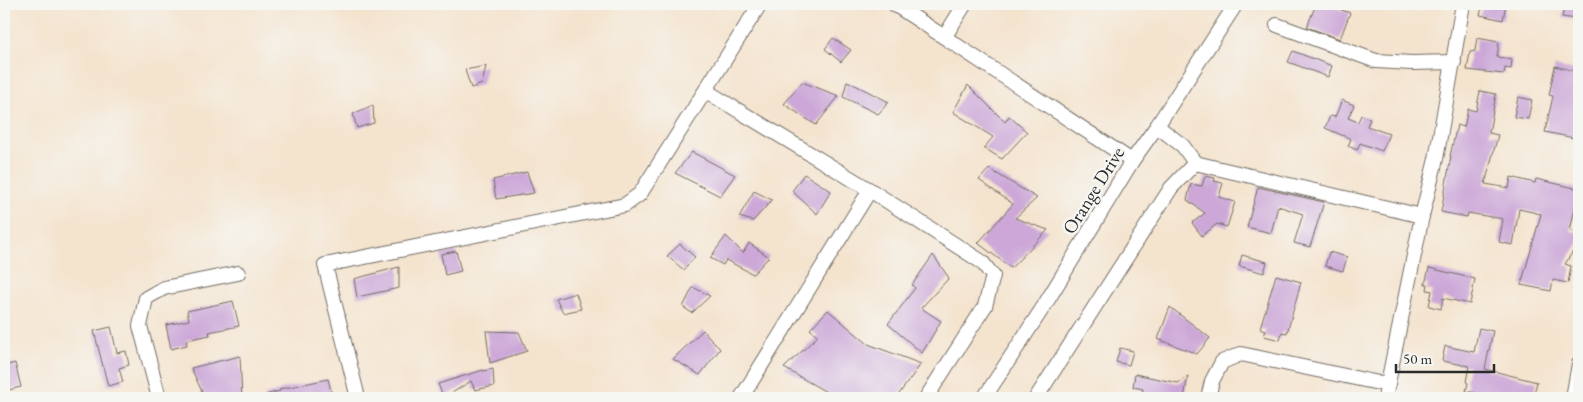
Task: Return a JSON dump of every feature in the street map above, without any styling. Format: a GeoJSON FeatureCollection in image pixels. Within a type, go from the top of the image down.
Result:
{"type":"FeatureCollection","features":[{"type":"Feature","properties":{"kind":"street"},"geometry":{"type":"LineString","coordinates":[[358,398],[325,265],[625,205],[640,194],[760,4]]}},
{"type":"Feature","properties":{"kind":"street"},"geometry":{"type":"LineString","coordinates":[[894,4],[1132,161]]}},
{"type":"Feature","properties":{"kind":"street"},"geometry":{"type":"LineString","coordinates":[[945,36],[966,4]]}},
{"type":"Feature","properties":{"kind":"street","name":"Orange Drive"},"geometry":{"type":"LineString","coordinates":[[984,398],[1044,306],[1132,161],[1157,126],[1236,4]]}},
{"type":"Feature","properties":{"kind":"street"},"geometry":{"type":"LineString","coordinates":[[1208,398],[1212,381],[1222,362],[1241,354],[1387,392],[1422,216],[1436,159],[1464,4]]}},
{"type":"Feature","properties":{"kind":"street"},"geometry":{"type":"LineString","coordinates":[[1277,25],[1376,61],[1412,63],[1454,62]]}},
{"type":"Feature","properties":{"kind":"street"},"geometry":{"type":"LineString","coordinates":[[706,91],[870,190],[982,262],[993,276],[986,306],[926,398]]}},
{"type":"Feature","properties":{"kind":"street"},"geometry":{"type":"LineString","coordinates":[[1157,126],[1184,146],[1195,163],[1422,216]]}},
{"type":"Feature","properties":{"kind":"street"},"geometry":{"type":"LineString","coordinates":[[1036,398],[1171,188],[1195,163]]}},
{"type":"Feature","properties":{"kind":"street"},"geometry":{"type":"LineString","coordinates":[[741,398],[870,190]]}},
{"type":"Feature","properties":{"kind":"street"},"geometry":{"type":"LineString","coordinates":[[159,398],[140,326],[146,298],[164,288],[238,273]]}},
{"type":"Feature","properties":{"kind":"street"},"geometry":{"type":"LineString","coordinates":[[1574,398],[1579,364]]}},
{"type":"Feature","properties":{"kind":"building"},"geometry":{"type":"Polygon","coordinates":[[[1316,4],[1326,4],[1350,13],[1340,39],[1307,27],[1316,4]]]}},
{"type":"Feature","properties":{"kind":"building"},"geometry":{"type":"Polygon","coordinates":[[[1483,4],[1506,4],[1503,20],[1480,15],[1483,4]]]}},
{"type":"Feature","properties":{"kind":"building"},"geometry":{"type":"Polygon","coordinates":[[[1565,4],[1579,4],[1576,19],[1562,17],[1565,4]]]}},
{"type":"Feature","properties":{"kind":"building"},"geometry":{"type":"Polygon","coordinates":[[[833,38],[851,50],[841,62],[825,49],[833,38]]]}},
{"type":"Feature","properties":{"kind":"building"},"geometry":{"type":"Polygon","coordinates":[[[1477,38],[1499,42],[1497,57],[1512,59],[1511,69],[1505,68],[1504,74],[1467,70],[1470,52],[1475,51],[1477,38]]]}},
{"type":"Feature","properties":{"kind":"building"},"geometry":{"type":"Polygon","coordinates":[[[1293,51],[1332,66],[1328,77],[1288,62],[1293,51]]]}},
{"type":"Feature","properties":{"kind":"building"},"geometry":{"type":"Polygon","coordinates":[[[486,66],[482,84],[471,88],[465,70],[486,66]]]}},
{"type":"Feature","properties":{"kind":"building"},"geometry":{"type":"Polygon","coordinates":[[[1555,66],[1579,72],[1579,139],[1545,132],[1553,96],[1549,95],[1555,66]]]}},
{"type":"Feature","properties":{"kind":"building"},"geometry":{"type":"Polygon","coordinates":[[[847,81],[889,102],[878,114],[843,97],[847,81]]]}},
{"type":"Feature","properties":{"kind":"building"},"geometry":{"type":"Polygon","coordinates":[[[802,82],[839,96],[816,125],[784,104],[802,82]]]}},
{"type":"Feature","properties":{"kind":"building"},"geometry":{"type":"Polygon","coordinates":[[[968,85],[1005,122],[1009,116],[1027,132],[1002,159],[984,148],[993,137],[953,112],[968,85]]]}},
{"type":"Feature","properties":{"kind":"building"},"geometry":{"type":"Polygon","coordinates":[[[1480,91],[1496,94],[1489,133],[1498,135],[1485,184],[1509,188],[1511,177],[1535,183],[1536,179],[1579,189],[1570,231],[1579,232],[1579,242],[1565,264],[1571,266],[1568,283],[1553,280],[1551,291],[1521,285],[1541,214],[1519,209],[1513,245],[1499,242],[1503,219],[1468,213],[1467,217],[1441,212],[1457,125],[1464,127],[1468,109],[1476,111],[1480,91]]]}},
{"type":"Feature","properties":{"kind":"building"},"geometry":{"type":"Polygon","coordinates":[[[1518,97],[1532,100],[1528,119],[1514,117],[1518,97]]]}},
{"type":"Feature","properties":{"kind":"building"},"geometry":{"type":"Polygon","coordinates":[[[1342,100],[1354,105],[1348,118],[1358,122],[1361,115],[1370,119],[1367,126],[1389,134],[1382,151],[1360,143],[1357,150],[1348,146],[1351,139],[1325,128],[1330,116],[1335,117],[1342,100]]]}},
{"type":"Feature","properties":{"kind":"building"},"geometry":{"type":"Polygon","coordinates":[[[373,105],[374,123],[357,128],[353,114],[373,105]]]}},
{"type":"Feature","properties":{"kind":"building"},"geometry":{"type":"Polygon","coordinates":[[[692,152],[735,175],[720,196],[675,173],[692,152]]]}},
{"type":"Feature","properties":{"kind":"building"},"geometry":{"type":"Polygon","coordinates":[[[989,169],[1037,198],[1015,218],[1048,230],[1011,268],[978,243],[1013,204],[979,180],[989,169]]]}},
{"type":"Feature","properties":{"kind":"building"},"geometry":{"type":"Polygon","coordinates":[[[527,172],[534,193],[496,199],[493,180],[527,172]]]}},
{"type":"Feature","properties":{"kind":"building"},"geometry":{"type":"Polygon","coordinates":[[[804,174],[831,191],[817,214],[792,191],[804,174]]]}},
{"type":"Feature","properties":{"kind":"building"},"geometry":{"type":"Polygon","coordinates":[[[1205,176],[1215,178],[1214,181],[1223,183],[1219,197],[1235,202],[1227,227],[1217,224],[1202,236],[1192,223],[1205,213],[1187,200],[1191,184],[1202,186],[1205,176]]]}},
{"type":"Feature","properties":{"kind":"building"},"geometry":{"type":"Polygon","coordinates":[[[1258,187],[1324,202],[1310,247],[1294,243],[1303,214],[1278,206],[1271,233],[1247,227],[1258,187]]]}},
{"type":"Feature","properties":{"kind":"building"},"geometry":{"type":"Polygon","coordinates":[[[754,191],[772,200],[753,221],[739,217],[754,191]]]}},
{"type":"Feature","properties":{"kind":"building"},"geometry":{"type":"Polygon","coordinates":[[[726,236],[743,253],[749,243],[769,257],[753,274],[726,260],[723,265],[710,258],[726,236]]]}},
{"type":"Feature","properties":{"kind":"building"},"geometry":{"type":"Polygon","coordinates":[[[680,244],[695,257],[684,270],[667,256],[680,244]]]}},
{"type":"Feature","properties":{"kind":"building"},"geometry":{"type":"Polygon","coordinates":[[[456,251],[461,271],[445,275],[441,254],[456,251]]]}},
{"type":"Feature","properties":{"kind":"building"},"geometry":{"type":"Polygon","coordinates":[[[1329,252],[1347,257],[1343,271],[1325,266],[1329,252]]]}},
{"type":"Feature","properties":{"kind":"building"},"geometry":{"type":"Polygon","coordinates":[[[933,255],[949,278],[921,308],[941,321],[922,353],[888,324],[915,288],[912,285],[933,255]]]}},
{"type":"Feature","properties":{"kind":"building"},"geometry":{"type":"Polygon","coordinates":[[[1242,255],[1267,262],[1264,273],[1239,266],[1242,255]]]}},
{"type":"Feature","properties":{"kind":"building"},"geometry":{"type":"Polygon","coordinates":[[[399,267],[399,288],[357,297],[354,279],[399,267]]]}},
{"type":"Feature","properties":{"kind":"building"},"geometry":{"type":"Polygon","coordinates":[[[1429,268],[1475,279],[1470,304],[1443,298],[1441,309],[1429,306],[1432,291],[1427,290],[1428,284],[1425,284],[1429,268]]]}},
{"type":"Feature","properties":{"kind":"building"},"geometry":{"type":"Polygon","coordinates":[[[1276,275],[1301,282],[1287,333],[1282,332],[1280,340],[1264,336],[1266,330],[1260,328],[1276,275]]]}},
{"type":"Feature","properties":{"kind":"building"},"geometry":{"type":"Polygon","coordinates":[[[693,287],[710,296],[692,313],[683,307],[693,287]]]}},
{"type":"Feature","properties":{"kind":"building"},"geometry":{"type":"Polygon","coordinates":[[[576,293],[581,309],[563,313],[556,299],[576,293]]]}},
{"type":"Feature","properties":{"kind":"building"},"geometry":{"type":"Polygon","coordinates":[[[233,301],[239,326],[209,332],[210,335],[186,340],[187,345],[171,349],[166,325],[189,320],[187,311],[233,301]]]}},
{"type":"Feature","properties":{"kind":"building"},"geometry":{"type":"Polygon","coordinates":[[[1170,307],[1210,338],[1197,354],[1158,339],[1170,307]]]}},
{"type":"Feature","properties":{"kind":"building"},"geometry":{"type":"Polygon","coordinates":[[[828,310],[868,344],[921,364],[896,398],[837,398],[784,368],[818,336],[810,329],[828,310]]]}},
{"type":"Feature","properties":{"kind":"building"},"geometry":{"type":"Polygon","coordinates":[[[111,327],[117,353],[126,351],[129,365],[119,368],[123,382],[108,386],[94,331],[111,327]]]}},
{"type":"Feature","properties":{"kind":"building"},"geometry":{"type":"Polygon","coordinates":[[[1479,328],[1493,331],[1485,369],[1537,382],[1533,398],[1483,398],[1484,395],[1466,391],[1469,366],[1442,361],[1445,346],[1474,352],[1479,328]]]}},
{"type":"Feature","properties":{"kind":"building"},"geometry":{"type":"Polygon","coordinates":[[[703,330],[720,349],[700,375],[673,359],[703,330]]]}},
{"type":"Feature","properties":{"kind":"building"},"geometry":{"type":"Polygon","coordinates":[[[486,331],[519,332],[527,351],[490,363],[486,331]]]}},
{"type":"Feature","properties":{"kind":"building"},"geometry":{"type":"Polygon","coordinates":[[[1120,348],[1133,351],[1129,365],[1116,362],[1120,348]]]}},
{"type":"Feature","properties":{"kind":"building"},"geometry":{"type":"Polygon","coordinates":[[[240,356],[242,398],[205,398],[191,368],[240,356]]]}},
{"type":"Feature","properties":{"kind":"building"},"geometry":{"type":"Polygon","coordinates":[[[15,363],[21,387],[4,391],[4,366],[15,363]]]}},
{"type":"Feature","properties":{"kind":"building"},"geometry":{"type":"Polygon","coordinates":[[[493,369],[494,386],[475,390],[471,381],[444,398],[438,384],[483,370],[493,369]]]}},
{"type":"Feature","properties":{"kind":"building"},"geometry":{"type":"Polygon","coordinates":[[[1135,374],[1178,383],[1188,376],[1184,398],[1141,398],[1143,389],[1133,387],[1135,374]]]}},
{"type":"Feature","properties":{"kind":"building"},"geometry":{"type":"Polygon","coordinates":[[[328,379],[332,395],[321,398],[266,398],[265,395],[280,391],[280,389],[328,379]]]}}]}
